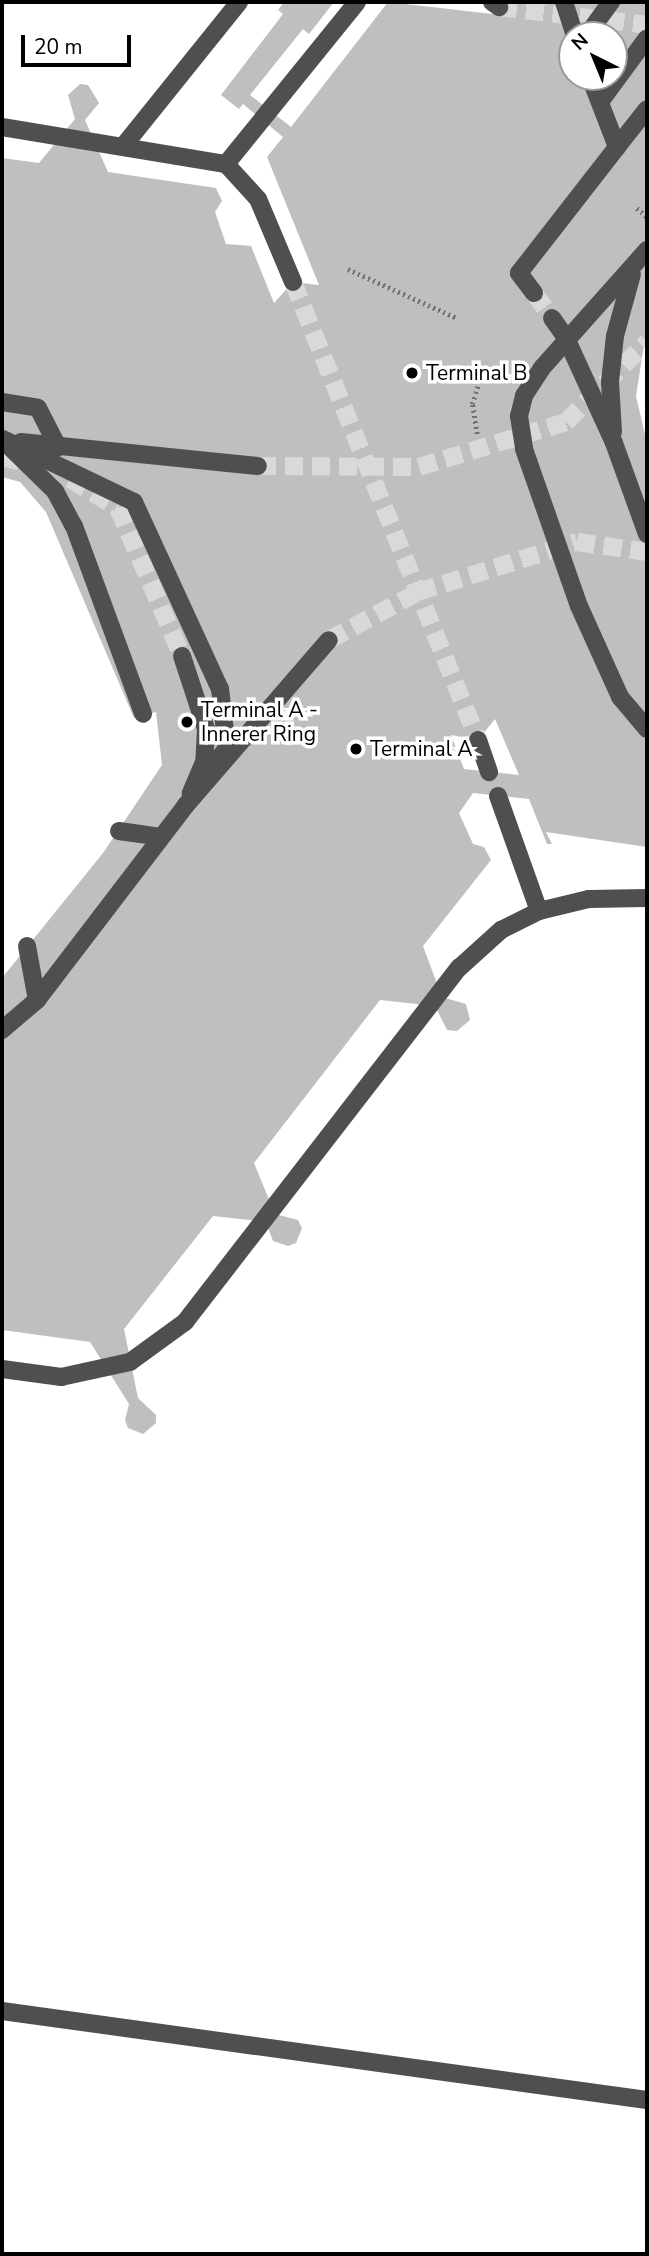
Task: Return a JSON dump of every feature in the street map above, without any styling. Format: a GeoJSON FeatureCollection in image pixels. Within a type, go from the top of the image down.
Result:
{"type":"FeatureCollection","features":[{"type":"Feature","properties":{"kind":"lane"},"geometry":{"type":"LineString","coordinates":[[125,144],[239,2]]}},
{"type":"Feature","properties":{"kind":"lane"},"geometry":{"type":"LineString","coordinates":[[226,164],[356,2]]}},
{"type":"Feature","properties":{"kind":"lane"},"geometry":{"type":"LineString","coordinates":[[564,2],[570,21]]}},
{"type":"Feature","properties":{"kind":"lane"},"geometry":{"type":"LineString","coordinates":[[597,21],[611,2]]}},
{"type":"Feature","properties":{"kind":"lane"},"geometry":{"type":"LineString","coordinates":[[600,102],[647,38]]}},
{"type":"Feature","properties":{"kind":"lane"},"geometry":{"type":"LineString","coordinates":[[596,91],[617,147]]}},
{"type":"Feature","properties":{"kind":"lane"},"geometry":{"type":"LineString","coordinates":[[534,293],[519,273],[647,109]]}},
{"type":"Feature","properties":{"kind":"lane"},"geometry":{"type":"LineString","coordinates":[[2,127],[125,144],[226,164],[258,199],[293,282]]}},
{"type":"Feature","properties":{"kind":"lane"},"geometry":{"type":"LineString","coordinates":[[647,250],[566,338],[524,396],[519,416],[524,449],[602,659],[620,697],[647,729]]}},
{"type":"Feature","properties":{"kind":"lane"},"geometry":{"type":"LineString","coordinates":[[614,443],[610,382],[615,335],[634,267]]}},
{"type":"Feature","properties":{"kind":"lane"},"geometry":{"type":"LineString","coordinates":[[552,318],[566,338],[614,443],[647,534]]}},
{"type":"Feature","properties":{"kind":"lane"},"geometry":{"type":"LineString","coordinates":[[2,402],[38,408],[58,447]]}},
{"type":"Feature","properties":{"kind":"lane"},"geometry":{"type":"LineString","coordinates":[[2,439],[258,466]]}},
{"type":"Feature","properties":{"kind":"lane"},"geometry":{"type":"LineString","coordinates":[[2,439],[55,491],[74,526],[143,714]]}},
{"type":"Feature","properties":{"kind":"lane"},"geometry":{"type":"LineString","coordinates":[[2,439],[134,502],[220,689],[227,748],[37,1000],[2,1030]]}},
{"type":"Feature","properties":{"kind":"lane"},"geometry":{"type":"LineString","coordinates":[[186,805],[329,640]]}},
{"type":"Feature","properties":{"kind":"lane"},"geometry":{"type":"LineString","coordinates":[[182,656],[206,729],[204,762],[186,805]]}},
{"type":"Feature","properties":{"kind":"lane"},"geometry":{"type":"LineString","coordinates":[[478,740],[489,772]]}},
{"type":"Feature","properties":{"kind":"lane"},"geometry":{"type":"LineString","coordinates":[[498,796],[539,911]]}},
{"type":"Feature","properties":{"kind":"lane"},"geometry":{"type":"LineString","coordinates":[[119,831],[161,837]]}},
{"type":"Feature","properties":{"kind":"lane"},"geometry":{"type":"LineString","coordinates":[[2,1369],[61,1377],[130,1362],[185,1322],[459,968],[501,930],[539,911],[589,899],[647,898]]}},
{"type":"Feature","properties":{"kind":"lane"},"geometry":{"type":"LineString","coordinates":[[27,946],[37,1000]]}},
{"type":"Feature","properties":{"kind":"lane"},"geometry":{"type":"LineString","coordinates":[[2,2011],[647,2100]]}},
{"type":"Feature","properties":{"kind":"path"},"geometry":{"type":"LineString","coordinates":[[637,208],[647,217]]}},
{"type":"Feature","properties":{"kind":"path"},"geometry":{"type":"LineString","coordinates":[[348,269],[457,318]]}},
{"type":"Feature","properties":{"kind":"path"},"geometry":{"type":"LineString","coordinates":[[477,434],[472,404],[486,362]]}},
{"type":"Feature","properties":{"kind":"building"},"geometry":{"type":"Polygon","coordinates":[[[284,2],[334,2],[309,34],[303,29],[250,95],[291,127],[388,2],[501,15],[511,2],[647,2],[647,326],[636,396],[647,443],[647,847],[546,832],[552,844],[547,844],[529,799],[473,793],[459,813],[473,844],[484,847],[491,860],[423,946],[442,997],[466,1004],[470,1020],[457,1031],[447,1030],[435,1006],[380,1000],[254,1163],[275,1214],[298,1220],[302,1228],[296,1243],[288,1246],[273,1241],[266,1222],[213,1216],[124,1329],[138,1398],[156,1415],[156,1423],[143,1434],[128,1428],[125,1420],[129,1404],[90,1342],[2,1330],[2,978],[103,853],[162,765],[156,712],[134,718],[46,512],[20,482],[2,477],[2,158],[39,163],[75,119],[68,95],[80,84],[88,85],[99,103],[85,120],[108,172],[216,188],[222,201],[215,212],[226,244],[251,246],[274,303],[293,282],[319,285],[267,157],[283,137],[243,104],[239,109],[221,95],[283,14],[278,10],[284,2]],[[495,719],[478,740],[451,735],[464,769],[519,775],[495,719]]]}},
{"type":"Feature","properties":{"kind":"tunnel"},"geometry":{"type":"LineString","coordinates":[[499,7],[647,25]]}},
{"type":"Feature","properties":{"kind":"tunnel"},"geometry":{"type":"LineString","coordinates":[[293,282],[478,740]]}},
{"type":"Feature","properties":{"kind":"tunnel"},"geometry":{"type":"LineString","coordinates":[[534,293],[552,318]]}},
{"type":"Feature","properties":{"kind":"tunnel"},"geometry":{"type":"LineString","coordinates":[[258,466],[419,467],[566,422],[647,342]]}},
{"type":"Feature","properties":{"kind":"tunnel"},"geometry":{"type":"LineString","coordinates":[[2,457],[31,464]]}},
{"type":"Feature","properties":{"kind":"tunnel"},"geometry":{"type":"LineString","coordinates":[[70,479],[118,508],[182,656]]}},
{"type":"Feature","properties":{"kind":"tunnel"},"geometry":{"type":"LineString","coordinates":[[329,640],[418,592],[577,542],[647,552]]}},
{"type":"Feature","properties":{"kind":"place","name":"Terminal B"},"geometry":{"type":"Point","coordinates":[412,373]}},
{"type":"Feature","properties":{"kind":"place","name":"Terminal A - Innerer Ring"},"geometry":{"type":"Point","coordinates":[187,722]}},
{"type":"Feature","properties":{"kind":"place","name":"Terminal A"},"geometry":{"type":"Point","coordinates":[356,749]}}]}
